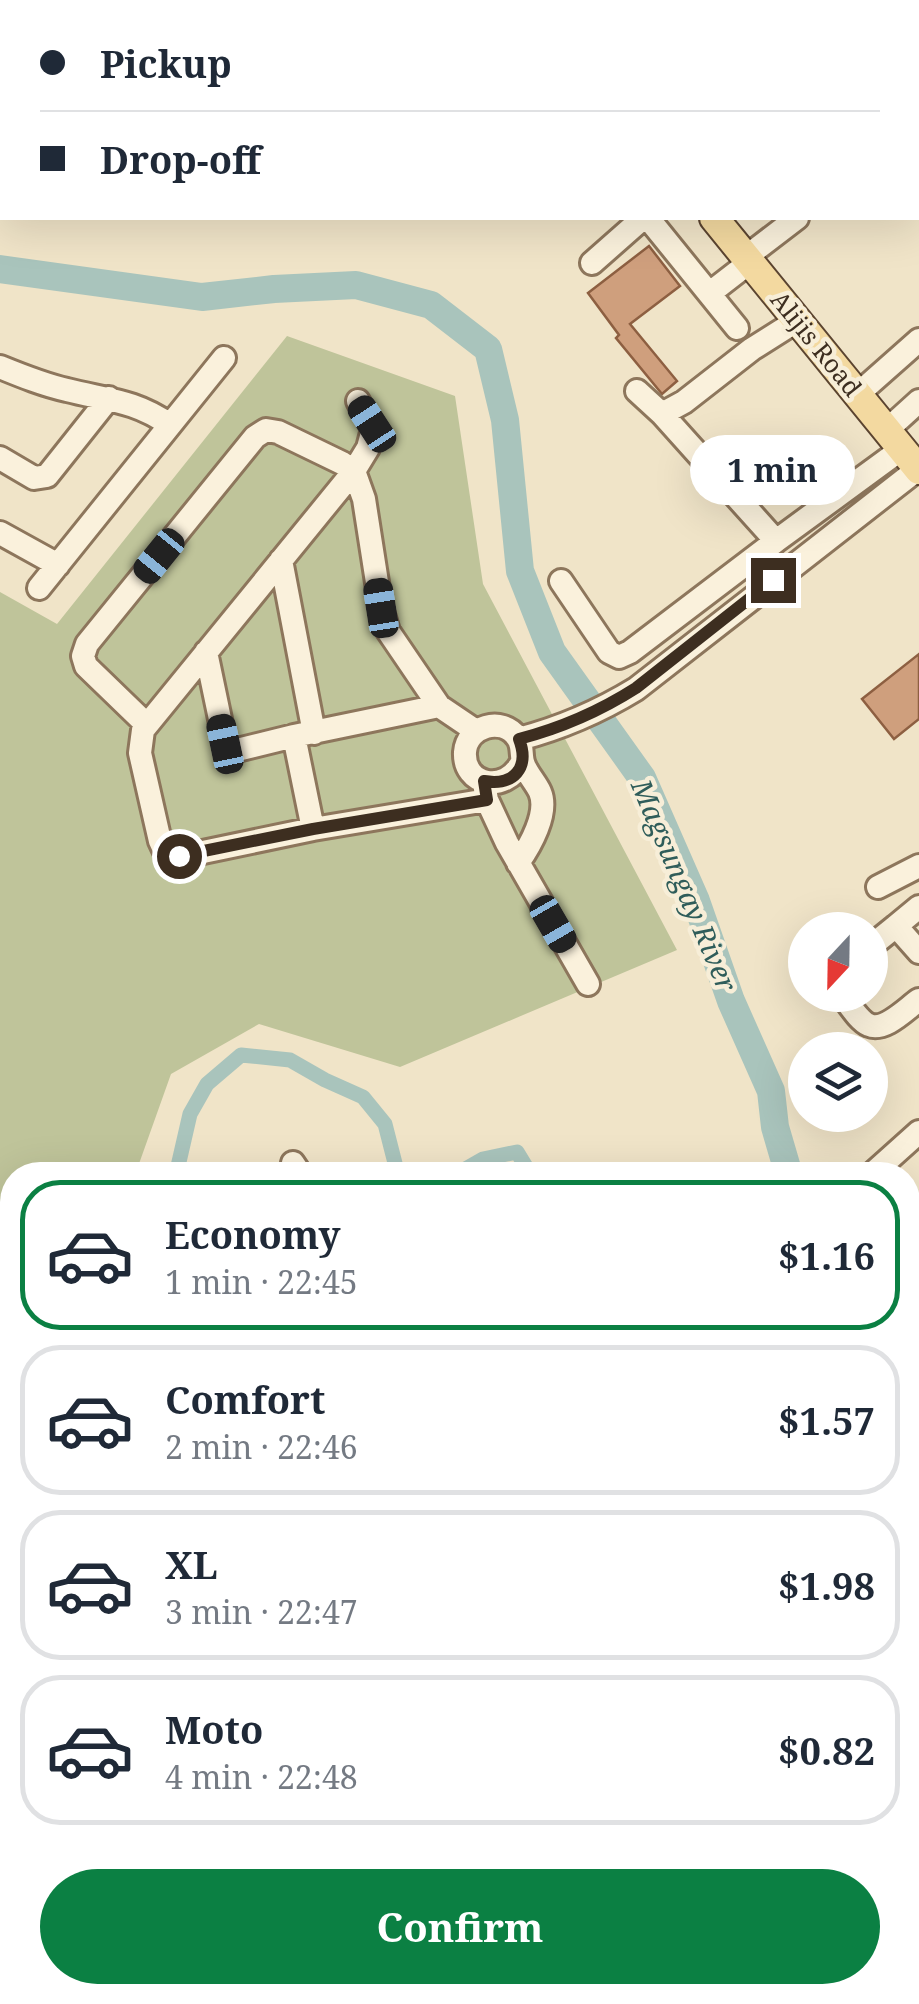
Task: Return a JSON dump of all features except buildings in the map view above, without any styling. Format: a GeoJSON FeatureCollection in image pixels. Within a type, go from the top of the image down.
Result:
{"type":"FeatureCollection","features":[{"type":"Feature","properties":{"kind":"main road","name":"Alijis Road"},"geometry":{"type":"LineString","coordinates":[[716,220],[907,454]]}},
{"type":"Feature","properties":{"kind":"street"},"geometry":{"type":"LineString","coordinates":[[592,263],[655,220],[736,328]]}},
{"type":"Feature","properties":{"kind":"street"},"geometry":{"type":"LineString","coordinates":[[710,293],[795,220]]}},
{"type":"Feature","properties":{"kind":"street"},"geometry":{"type":"LineString","coordinates":[[662,414],[798,320]]}},
{"type":"Feature","properties":{"kind":"street"},"geometry":{"type":"LineString","coordinates":[[858,394],[919,340]]}},
{"type":"Feature","properties":{"kind":"street"},"geometry":{"type":"LineString","coordinates":[[40,588],[224,358]]}},
{"type":"Feature","properties":{"kind":"street"},"geometry":{"type":"LineString","coordinates":[[0,367],[39,382],[132,403],[170,425]]}},
{"type":"Feature","properties":{"kind":"street"},"geometry":{"type":"LineString","coordinates":[[638,391],[776,541]]}},
{"type":"Feature","properties":{"kind":"street"},"geometry":{"type":"LineString","coordinates":[[0,458],[34,478],[47,476],[109,398]]}},
{"type":"Feature","properties":{"kind":"street"},"geometry":{"type":"LineString","coordinates":[[358,401],[374,428],[354,471],[146,724],[140,738],[140,753],[166,854],[179,856],[313,829],[485,791],[508,780],[517,773],[521,750],[636,688],[907,454],[919,400]]}},
{"type":"Feature","properties":{"kind":"street"},"geometry":{"type":"LineString","coordinates":[[146,724],[86,666],[88,644],[255,437],[266,430],[278,432],[354,471],[364,499],[388,631],[439,706],[476,731]]}},
{"type":"Feature","properties":{"kind":"street"},"geometry":{"type":"LineString","coordinates":[[561,581],[609,652],[619,657],[776,541],[907,454]]}},
{"type":"Feature","properties":{"kind":"street"},"geometry":{"type":"LineString","coordinates":[[0,533],[58,565]]}},
{"type":"Feature","properties":{"kind":"street"},"geometry":{"type":"LineString","coordinates":[[280,560],[313,829]]}},
{"type":"Feature","properties":{"kind":"street"},"geometry":{"type":"LineString","coordinates":[[206,652],[227,749],[233,751],[439,706]]}},
{"type":"Feature","properties":{"kind":"street"},"geometry":{"type":"LineString","coordinates":[[518,863],[533,841],[542,796],[510,730],[499,725],[487,726],[468,740],[467,764],[485,791],[518,863],[588,984]]}},
{"type":"Feature","properties":{"kind":"street"},"geometry":{"type":"LineString","coordinates":[[878,887],[919,866]]}},
{"type":"Feature","properties":{"kind":"street"},"geometry":{"type":"LineString","coordinates":[[888,932],[919,907]]}},
{"type":"Feature","properties":{"kind":"street"},"geometry":{"type":"LineString","coordinates":[[896,926],[919,952]]}},
{"type":"Feature","properties":{"kind":"street"},"geometry":{"type":"LineString","coordinates":[[857,1012],[874,1027],[886,1024],[919,1000]]}},
{"type":"Feature","properties":{"kind":"street"},"geometry":{"type":"LineString","coordinates":[[885,1162],[919,1132]]}},
{"type":"Feature","properties":{"kind":"green space"},"geometry":{"type":"Polygon","coordinates":[[[287,336],[455,396],[483,584],[677,950],[400,1067],[259,1024],[171,1074],[140,1162],[0,1162],[0,592],[57,624],[287,336]]]}},
{"type":"Feature","properties":{"kind":"waterway","name":"Magsungay River"},"geometry":{"type":"LineString","coordinates":[[0,269],[202,297],[356,285],[431,305],[488,349],[505,420],[520,571],[552,652],[642,778],[696,901],[731,1001],[771,1091],[775,1127],[785,1162]]}},
{"type":"Feature","properties":{"kind":"waterway"},"geometry":{"type":"LineString","coordinates":[[179,1162],[190,1114],[207,1084],[241,1055],[290,1060],[363,1097],[385,1124],[395,1162]]}},
{"type":"Feature","properties":{"kind":"waterway"},"geometry":{"type":"LineString","coordinates":[[478,1162],[517,1152],[523,1162]]}},
{"type":"Feature","properties":{"kind":"route"},"geometry":{"type":"LineString","coordinates":[[179,856],[487,800],[484,781],[496,783],[517,773],[523,750],[519,739],[555,730],[617,700],[773,580]]}}]}
